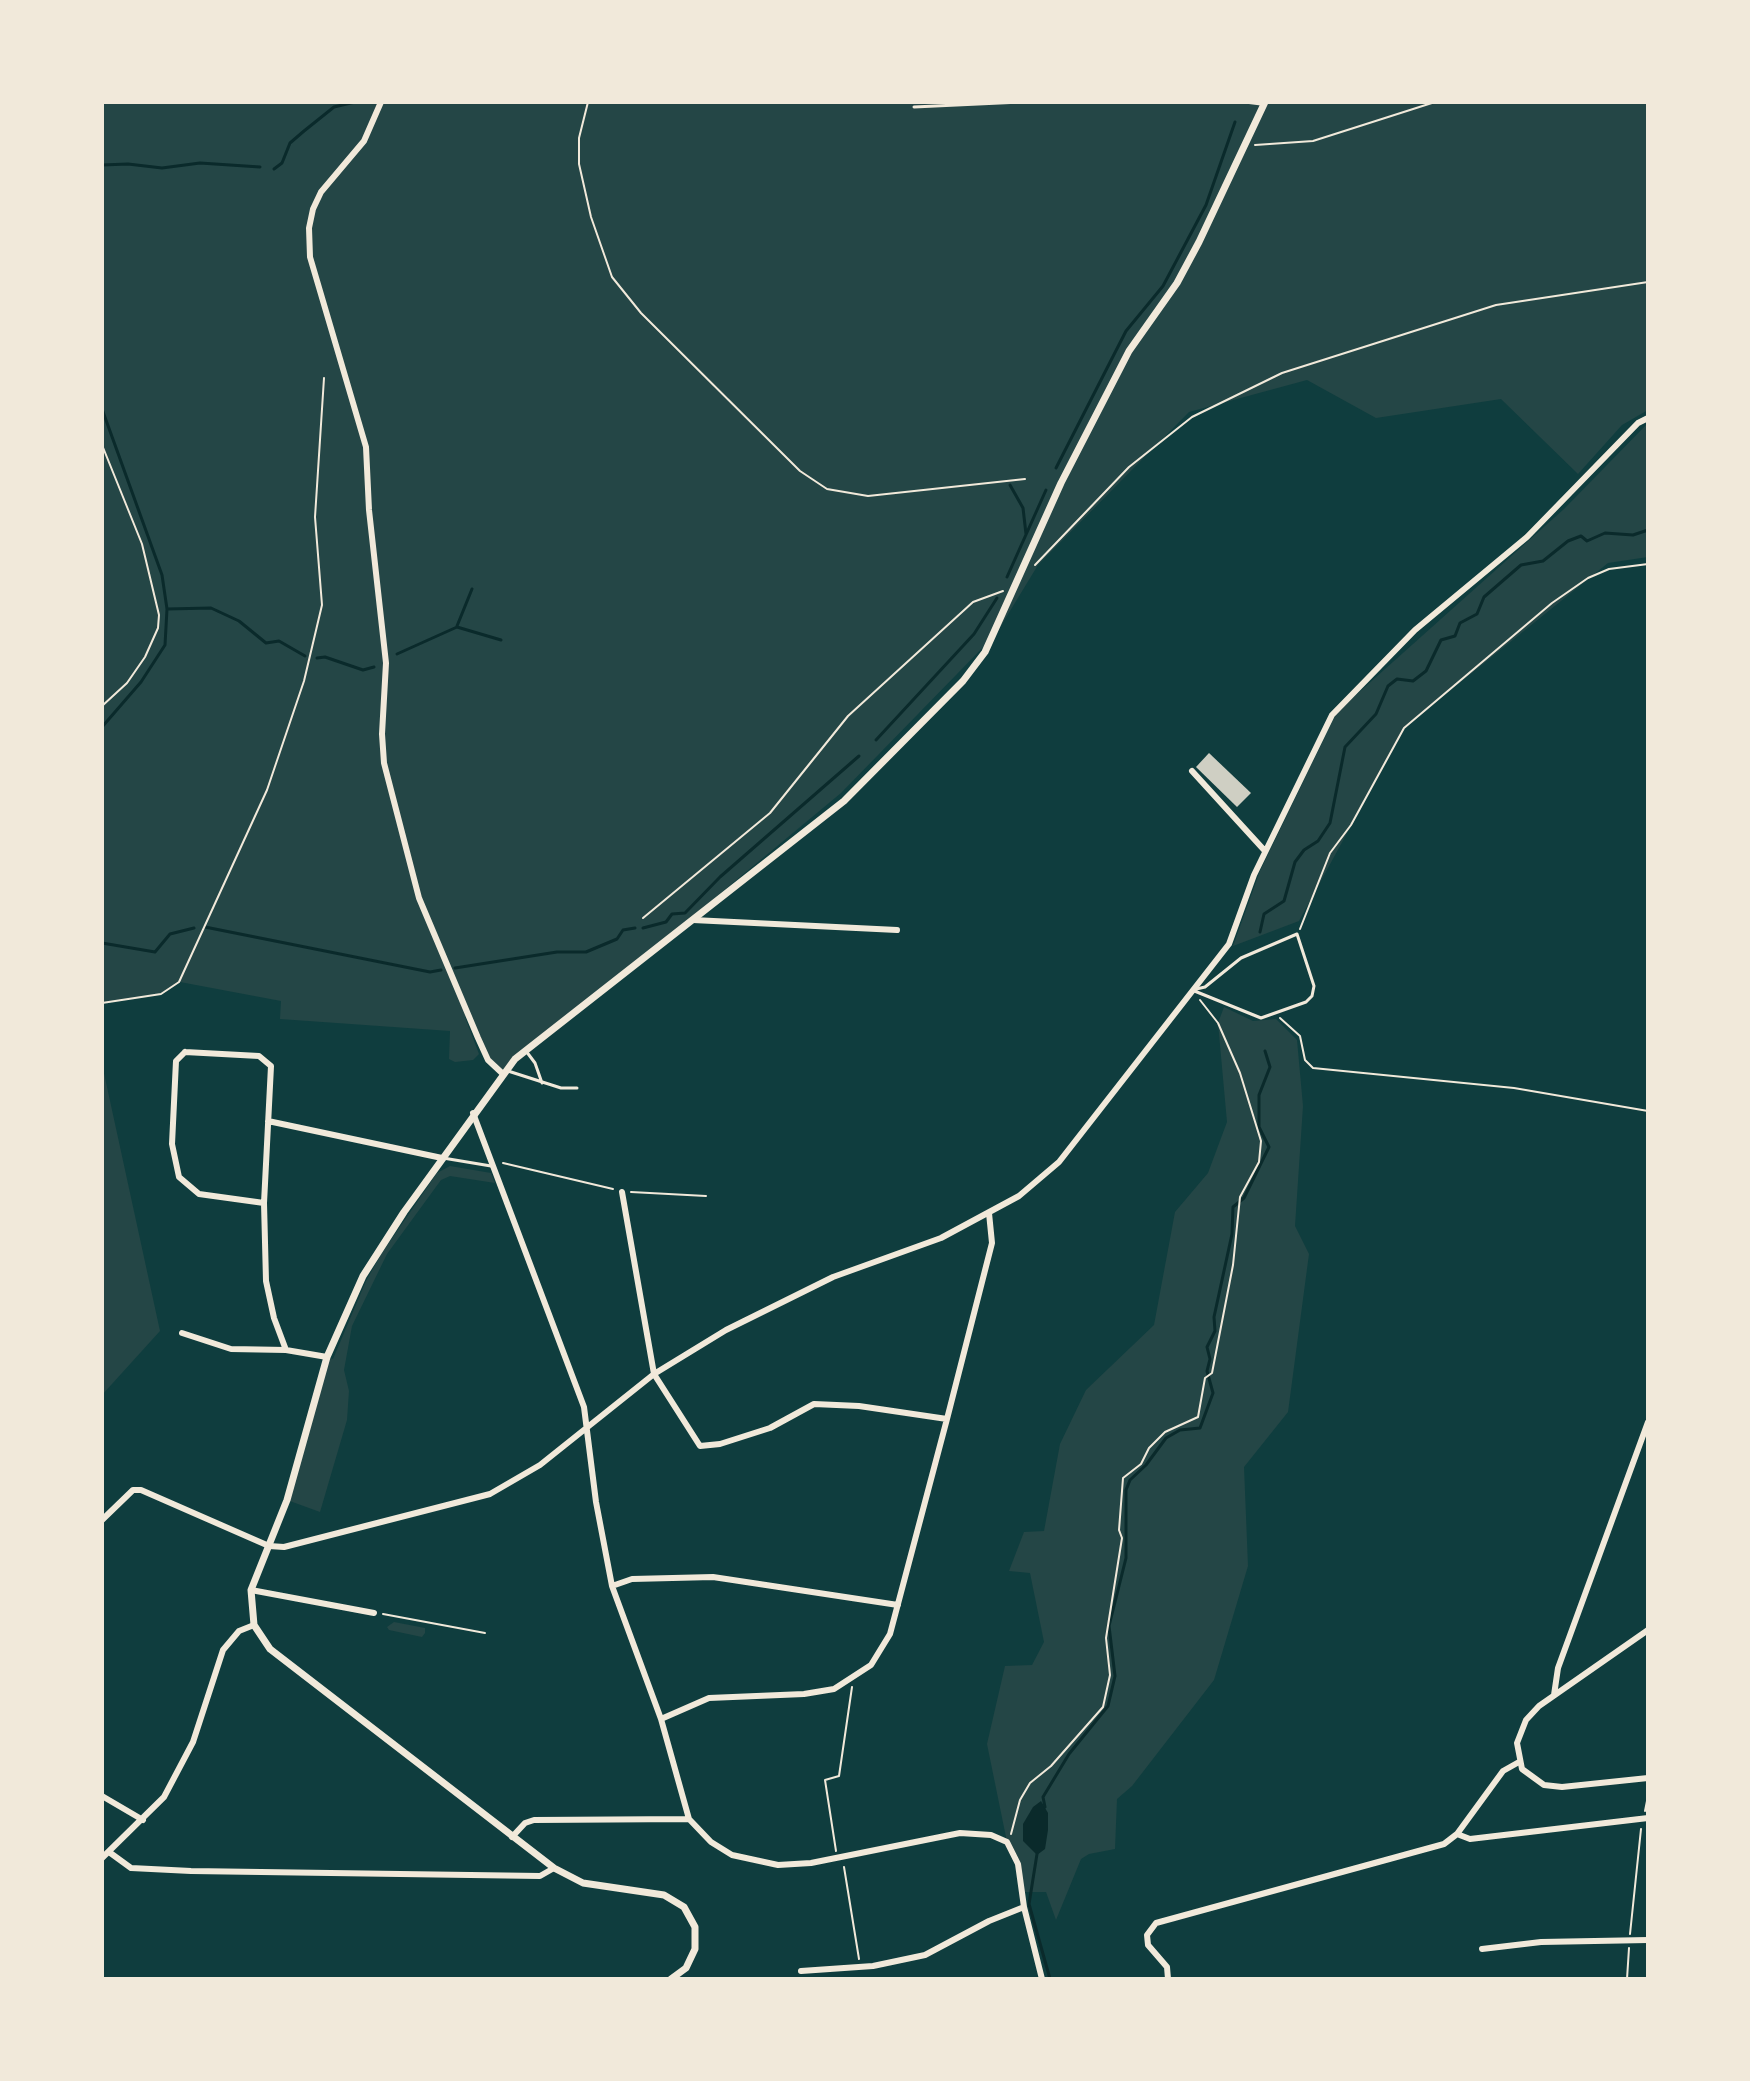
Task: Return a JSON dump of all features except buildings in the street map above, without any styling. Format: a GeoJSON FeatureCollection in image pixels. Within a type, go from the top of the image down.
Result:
{"type":"FeatureCollection","features":[{"type":"Feature","properties":{"kind":"street"},"geometry":{"type":"LineString","coordinates":[[381,102],[364,141],[321,192],[313,209],[309,228],[310,257],[366,447],[369,510],[386,663],[382,734],[384,763],[419,898],[488,1060],[504,1071]]}},
{"type":"Feature","properties":{"kind":"street"},"geometry":{"type":"LineString","coordinates":[[671,1979],[686,1968],[695,1949],[695,1927],[684,1907],[664,1895],[583,1883],[554,1868],[270,1649],[254,1625],[251,1590],[287,1500],[327,1357],[363,1276],[442,1158],[504,1071],[525,1050],[844,801],[897,750],[985,652],[1021,570],[1129,351],[1177,283],[1265,103]]}},
{"type":"Feature","properties":{"kind":"street"},"geometry":{"type":"LineString","coordinates":[[102,1520],[133,1490],[141,1490],[269,1546],[284,1547],[490,1494],[540,1465],[654,1374],[761,1311],[833,1277],[941,1238],[1019,1196],[1059,1162],[1229,944],[1265,851],[1332,715],[1415,630],[1527,537],[1638,423],[1648,418]]}},
{"type":"Feature","properties":{"kind":"street"},"geometry":{"type":"LineString","coordinates":[[1192,771],[1265,851]]}},
{"type":"Feature","properties":{"kind":"street"},"geometry":{"type":"LineString","coordinates":[[690,920],[897,930]]}},
{"type":"Feature","properties":{"kind":"street"},"geometry":{"type":"LineString","coordinates":[[264,1203],[199,1194],[179,1177],[172,1144],[176,1061],[185,1052],[267,1059],[271,1066],[264,1203],[266,1281],[274,1318],[286,1350]]}},
{"type":"Feature","properties":{"kind":"street"},"geometry":{"type":"LineString","coordinates":[[473,1113],[588,1426],[596,1502],[612,1586],[661,1719],[689,1819],[722,1849],[749,1860],[799,1865],[960,1833],[979,1832],[1007,1842],[1018,1864],[1024,1907],[1042,1979]]}},
{"type":"Feature","properties":{"kind":"street"},"geometry":{"type":"LineString","coordinates":[[268,1121],[442,1158]]}},
{"type":"Feature","properties":{"kind":"street"},"geometry":{"type":"LineString","coordinates":[[622,1192],[654,1374],[700,1446],[720,1444],[770,1428],[814,1404],[859,1406],[947,1419]]}},
{"type":"Feature","properties":{"kind":"street"},"geometry":{"type":"LineString","coordinates":[[661,1719],[709,1698],[804,1694],[834,1689],[871,1665],[890,1634],[947,1419],[992,1243],[989,1213]]}},
{"type":"Feature","properties":{"kind":"street"},"geometry":{"type":"LineString","coordinates":[[182,1333],[231,1349],[286,1350],[327,1357]]}},
{"type":"Feature","properties":{"kind":"street"},"geometry":{"type":"LineString","coordinates":[[1554,1695],[1558,1668],[1648,1422]]}},
{"type":"Feature","properties":{"kind":"street"},"geometry":{"type":"LineString","coordinates":[[612,1586],[632,1579],[713,1577],[898,1605]]}},
{"type":"Feature","properties":{"kind":"street"},"geometry":{"type":"LineString","coordinates":[[251,1590],[374,1613]]}},
{"type":"Feature","properties":{"kind":"street"},"geometry":{"type":"LineString","coordinates":[[254,1625],[239,1631],[223,1650],[182,1768],[143,1820],[104,1855],[131,1868],[191,1871],[540,1876],[554,1868]]}},
{"type":"Feature","properties":{"kind":"street"},"geometry":{"type":"LineString","coordinates":[[1648,1630],[1533,1712],[1522,1728],[1517,1743],[1519,1762],[1532,1779],[1551,1786],[1648,1778]]}},
{"type":"Feature","properties":{"kind":"street"},"geometry":{"type":"LineString","coordinates":[[1168,1979],[1167,1967],[1148,1945],[1147,1935],[1156,1923],[1438,1847],[1457,1834],[1503,1771],[1519,1762]]}},
{"type":"Feature","properties":{"kind":"street"},"geometry":{"type":"LineString","coordinates":[[102,1796],[143,1820]]}},
{"type":"Feature","properties":{"kind":"street"},"geometry":{"type":"LineString","coordinates":[[512,1837],[525,1823],[534,1820],[689,1819]]}},
{"type":"Feature","properties":{"kind":"street"},"geometry":{"type":"LineString","coordinates":[[1457,1834],[1470,1839],[1646,1819]]}},
{"type":"Feature","properties":{"kind":"street"},"geometry":{"type":"LineString","coordinates":[[801,1971],[860,1967],[925,1955],[989,1921],[1024,1907]]}},
{"type":"Feature","properties":{"kind":"street"},"geometry":{"type":"LineString","coordinates":[[1482,1949],[1541,1942],[1648,1940]]}},
{"type":"Feature","properties":{"kind":"lane"},"geometry":{"type":"LineString","coordinates":[[914,107],[1021,102]]}},
{"type":"Feature","properties":{"kind":"lane"},"geometry":{"type":"LineString","coordinates":[[1245,102],[1265,103]]}},
{"type":"Feature","properties":{"kind":"lane"},"geometry":{"type":"LineString","coordinates":[[1297,934],[1311,971],[1312,996],[1275,1015],[1247,1014],[1192,990],[1205,987],[1241,958],[1297,934]]}},
{"type":"Feature","properties":{"kind":"lane"},"geometry":{"type":"LineString","coordinates":[[525,1050],[535,1063],[542,1083]]}},
{"type":"Feature","properties":{"kind":"lane"},"geometry":{"type":"LineString","coordinates":[[504,1071],[542,1083],[577,1088]]}},
{"type":"Feature","properties":{"kind":"lane"},"geometry":{"type":"LineString","coordinates":[[442,1158],[494,1165]]}},
{"type":"Feature","properties":{"kind":"path"},"geometry":{"type":"LineString","coordinates":[[588,102],[579,138],[579,164],[591,217],[612,277],[641,313],[800,471],[827,489],[868,496],[1025,479]]}},
{"type":"Feature","properties":{"kind":"path"},"geometry":{"type":"LineString","coordinates":[[1246,145],[1313,141],[1435,102]]}},
{"type":"Feature","properties":{"kind":"path"},"geometry":{"type":"LineString","coordinates":[[1021,570],[1034,566],[1129,467],[1192,417],[1282,373],[1496,305],[1648,282]]}},
{"type":"Feature","properties":{"kind":"path"},"geometry":{"type":"LineString","coordinates":[[102,1003],[161,994],[179,982],[200,930],[267,790],[318,632],[322,605],[315,517],[324,378]]}},
{"type":"Feature","properties":{"kind":"path"},"geometry":{"type":"LineString","coordinates":[[102,445],[142,544],[159,615],[158,628],[145,657],[127,683],[102,706]]}},
{"type":"Feature","properties":{"kind":"path"},"geometry":{"type":"LineString","coordinates":[[1297,934],[1330,853],[1351,825],[1404,728],[1552,603],[1588,578],[1609,569],[1648,564]]}},
{"type":"Feature","properties":{"kind":"path"},"geometry":{"type":"LineString","coordinates":[[643,918],[770,813],[848,716],[973,602],[1013,588]]}},
{"type":"Feature","properties":{"kind":"path"},"geometry":{"type":"LineString","coordinates":[[1007,1842],[1030,1783],[1051,1766],[1103,1707],[1110,1675],[1106,1638],[1122,1538],[1119,1530],[1123,1478],[1141,1464],[1149,1448],[1165,1432],[1198,1417],[1205,1378],[1212,1373],[1241,1207],[1240,1197],[1259,1162],[1261,1141],[1240,1073],[1218,1023],[1192,990]]}},
{"type":"Feature","properties":{"kind":"path"},"geometry":{"type":"LineString","coordinates":[[1275,1015],[1300,1036],[1305,1060],[1313,1068],[1514,1088],[1648,1111]]}},
{"type":"Feature","properties":{"kind":"path"},"geometry":{"type":"LineString","coordinates":[[494,1165],[503,1163],[622,1192],[706,1196]]}},
{"type":"Feature","properties":{"kind":"path"},"geometry":{"type":"LineString","coordinates":[[374,1613],[485,1633]]}},
{"type":"Feature","properties":{"kind":"path"},"geometry":{"type":"LineString","coordinates":[[853,1678],[839,1776],[825,1780],[837,1859],[844,1865],[860,1967]]}},
{"type":"Feature","properties":{"kind":"path"},"geometry":{"type":"LineString","coordinates":[[1633,1891],[1648,1796]]}},
{"type":"Feature","properties":{"kind":"shaded area"},"geometry":{"type":"Polygon","coordinates":[[[102,102],[1648,102],[1648,410],[1622,425],[1578,474],[1501,399],[1376,418],[1307,380],[1189,412],[1038,565],[996,634],[841,793],[503,1074],[493,1066],[468,1015],[465,1017],[479,1054],[473,1060],[455,1062],[449,1059],[450,1031],[280,1019],[281,1001],[180,982],[161,994],[102,1003],[102,102]]]}},
{"type":"Feature","properties":{"kind":"shaded area"},"geometry":{"type":"Polygon","coordinates":[[[1648,423],[1648,557],[1608,563],[1405,727],[1299,921],[1233,946],[1260,871],[1337,712],[1564,509],[1648,423]]]}},
{"type":"Feature","properties":{"kind":"shaded area"},"geometry":{"type":"Polygon","coordinates":[[[1224,1007],[1253,1021],[1276,1019],[1297,1040],[1303,1106],[1295,1226],[1309,1254],[1288,1412],[1244,1467],[1248,1566],[1214,1680],[1132,1786],[1117,1799],[1115,1849],[1089,1854],[1081,1859],[1056,1920],[1046,1892],[1023,1892],[1018,1864],[1007,1842],[987,1744],[1005,1666],[1032,1665],[1044,1642],[1030,1573],[1009,1571],[1024,1532],[1044,1531],[1060,1444],[1086,1390],[1154,1325],[1175,1212],[1208,1173],[1227,1122],[1218,1023],[1224,1007]]]}},
{"type":"Feature","properties":{"kind":"shaded area"},"geometry":{"type":"Polygon","coordinates":[[[102,1064],[160,1331],[102,1395],[102,1064]]]}},
{"type":"Feature","properties":{"kind":"shaded area"},"geometry":{"type":"Polygon","coordinates":[[[450,1166],[491,1173],[495,1183],[450,1176],[441,1180],[387,1254],[352,1326],[344,1370],[349,1391],[347,1420],[320,1512],[287,1500],[327,1357],[333,1359],[366,1281],[382,1253],[437,1173],[450,1166]]]}},
{"type":"Feature","properties":{"kind":"shaded area"},"geometry":{"type":"Polygon","coordinates":[[[394,1622],[425,1628],[425,1633],[422,1637],[389,1630],[387,1627],[394,1622]]]}},
{"type":"Feature","properties":{"kind":"shaded area"},"geometry":{"type":"Polygon","coordinates":[[[1041,1801],[1048,1813],[1048,1830],[1045,1849],[1037,1855],[1023,1841],[1023,1824],[1033,1807],[1041,1801]]]}},
{"type":"Feature","properties":{"kind":"waterway"},"geometry":{"type":"LineString","coordinates":[[274,169],[282,163],[290,143],[304,131],[334,107],[355,102]]}},
{"type":"Feature","properties":{"kind":"waterway"},"geometry":{"type":"LineString","coordinates":[[1056,468],[1126,331],[1163,286],[1206,205],[1235,122]]}},
{"type":"Feature","properties":{"kind":"waterway"},"geometry":{"type":"LineString","coordinates":[[102,165],[162,168],[200,163],[260,167]]}},
{"type":"Feature","properties":{"kind":"waterway"},"geometry":{"type":"LineString","coordinates":[[102,409],[162,575],[167,609],[165,645],[141,682],[102,727]]}},
{"type":"Feature","properties":{"kind":"waterway"},"geometry":{"type":"LineString","coordinates":[[1010,485],[1023,508],[1026,534]]}},
{"type":"Feature","properties":{"kind":"waterway"},"geometry":{"type":"LineString","coordinates":[[1007,577],[1046,490]]}},
{"type":"Feature","properties":{"kind":"waterway"},"geometry":{"type":"LineString","coordinates":[[1260,932],[1264,914],[1284,901],[1295,862],[1304,850],[1318,841],[1330,823],[1345,747],[1376,714],[1388,686],[1397,679],[1413,681],[1426,671],[1441,640],[1455,636],[1460,623],[1477,614],[1484,597],[1521,565],[1543,561],[1568,541],[1581,536],[1587,541],[1605,533],[1633,535],[1648,530]]}},
{"type":"Feature","properties":{"kind":"waterway"},"geometry":{"type":"LineString","coordinates":[[457,626],[472,589]]}},
{"type":"Feature","properties":{"kind":"waterway"},"geometry":{"type":"LineString","coordinates":[[876,740],[974,634],[997,598]]}},
{"type":"Feature","properties":{"kind":"waterway"},"geometry":{"type":"LineString","coordinates":[[167,609],[211,608],[239,621],[266,643],[279,641],[305,656]]}},
{"type":"Feature","properties":{"kind":"waterway"},"geometry":{"type":"LineString","coordinates":[[397,654],[457,627],[501,640]]}},
{"type":"Feature","properties":{"kind":"waterway"},"geometry":{"type":"LineString","coordinates":[[317,658],[325,657],[363,670],[374,667]]}},
{"type":"Feature","properties":{"kind":"waterway"},"geometry":{"type":"LineString","coordinates":[[643,928],[666,922],[672,914],[685,913],[720,877],[859,756]]}},
{"type":"Feature","properties":{"kind":"waterway"},"geometry":{"type":"LineString","coordinates":[[205,927],[430,972],[441,970]]}},
{"type":"Feature","properties":{"kind":"waterway"},"geometry":{"type":"LineString","coordinates":[[102,943],[155,952],[170,934],[194,928]]}},
{"type":"Feature","properties":{"kind":"waterway"},"geometry":{"type":"LineString","coordinates":[[455,968],[557,952],[586,952],[617,939],[623,930],[635,928]]}},
{"type":"Feature","properties":{"kind":"waterway"},"geometry":{"type":"LineString","coordinates":[[1045,1807],[1043,1797],[1069,1754],[1108,1706],[1115,1676],[1109,1626],[1126,1558],[1126,1490],[1130,1480],[1166,1438],[1180,1430],[1200,1428],[1213,1393],[1207,1371],[1210,1359],[1207,1347],[1215,1331],[1214,1317],[1232,1234],[1233,1207],[1244,1198],[1269,1147],[1259,1127],[1259,1095],[1270,1067],[1265,1051]]}},
{"type":"Feature","properties":{"kind":"waterway"},"geometry":{"type":"LineString","coordinates":[[1037,1854],[1029,1904],[1050,1979]]}}]}
